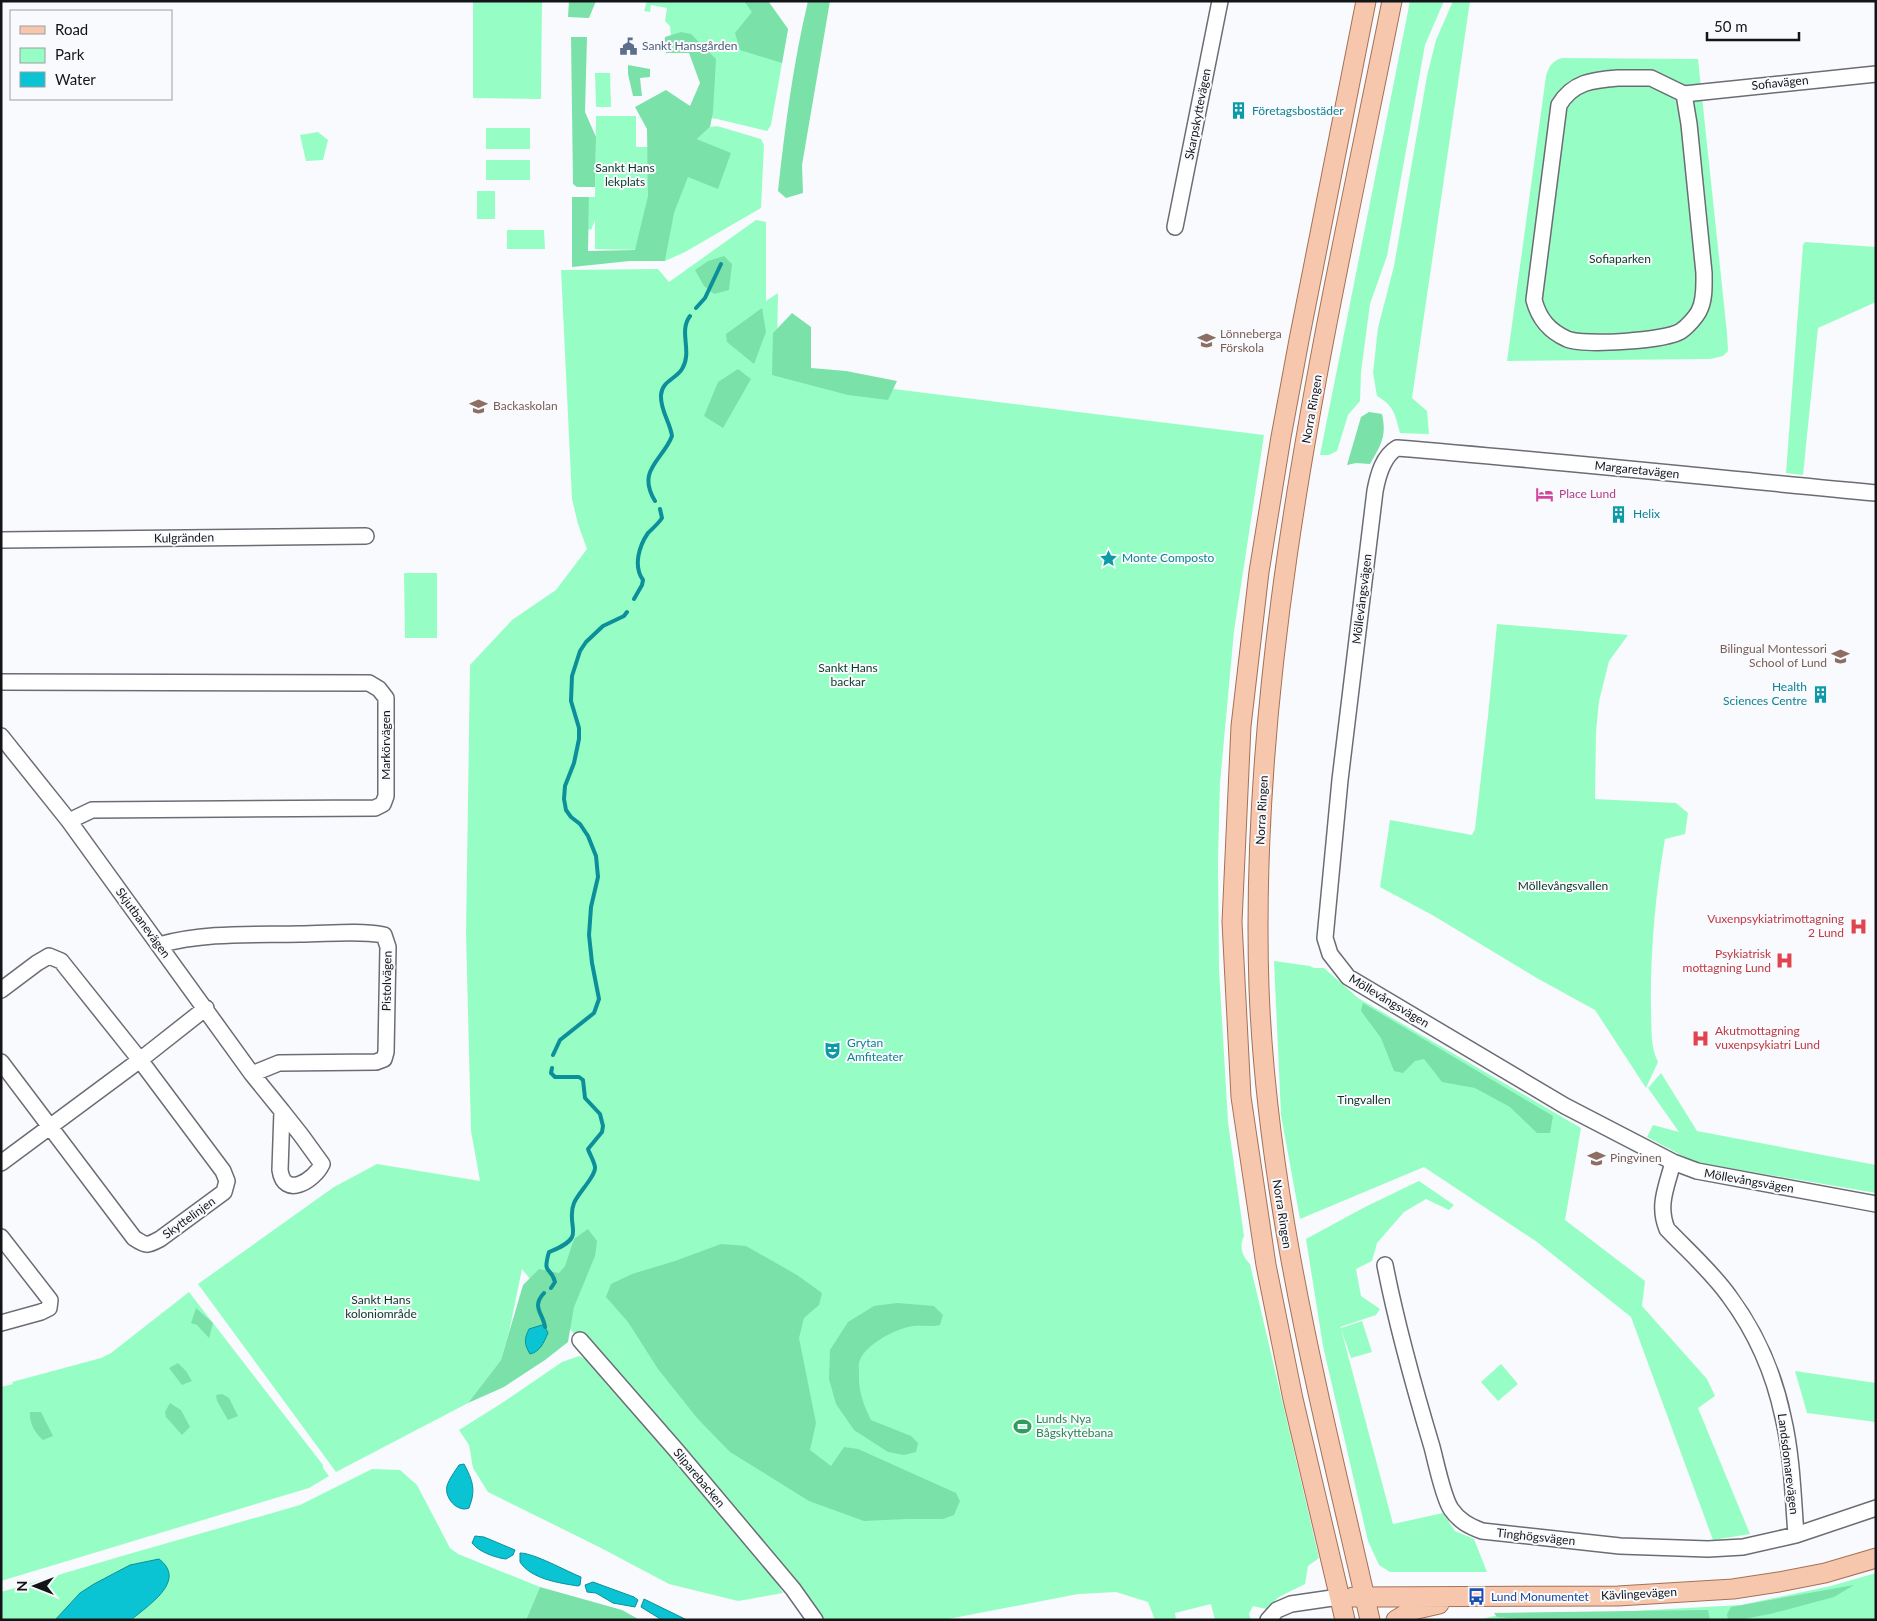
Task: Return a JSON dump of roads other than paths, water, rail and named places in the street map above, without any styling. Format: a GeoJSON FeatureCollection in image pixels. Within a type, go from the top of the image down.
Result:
{"type":"FeatureCollection","features":[{"type":"Feature","properties":{"kind":"main road","name":"Norra Ringen"},"geometry":{"type":"LineString","coordinates":[[1345,1620],[1293,1399],[1266,1265],[1241,1097],[1232,922],[1241,726],[1259,572],[1286,408],[1366,1]]}},
{"type":"Feature","properties":{"kind":"main road","name":"Norra Ringen"},"geometry":{"type":"LineString","coordinates":[[1370,1620],[1310,1354],[1280,1207],[1267,1096],[1259,989],[1259,911],[1261,816],[1266,728],[1284,577],[1324,341],[1392,1]]}},
{"type":"Feature","properties":{"kind":"main road","name":"Kävlingevägen"},"geometry":{"type":"LineString","coordinates":[[1339,1597],[1618,1596],[1733,1589],[1825,1573],[1876,1558]]}},
{"type":"Feature","properties":{"kind":"main road"},"geometry":{"type":"LineString","coordinates":[[1396,1620],[1412,1610],[1469,1597]]}},
{"type":"Feature","properties":{"kind":"street","name":"Skarpskyttevägen"},"geometry":{"type":"LineString","coordinates":[[1175,227],[1220,1]]}},
{"type":"Feature","properties":{"kind":"street","name":"Sofiavägen"},"geometry":{"type":"LineString","coordinates":[[1684,94],[1876,74]]}},
{"type":"Feature","properties":{"kind":"street"},"geometry":{"type":"LineString","coordinates":[[1651,78],[1684,94],[1689,124],[1704,273],[1704,293],[1700,311],[1681,331],[1666,337],[1628,341],[1580,342],[1569,340],[1554,332],[1541,320],[1534,300],[1558,105],[1566,94],[1579,85],[1594,80],[1651,78]]}},
{"type":"Feature","properties":{"kind":"street","name":"Margaretavägen"},"geometry":{"type":"LineString","coordinates":[[1397,448],[1876,493]]}},
{"type":"Feature","properties":{"kind":"street","name":"Möllevångsvägen"},"geometry":{"type":"LineString","coordinates":[[1397,448],[1386,459],[1377,479],[1375,490],[1329,882],[1326,920],[1327,947],[1335,962],[1348,977],[1565,1106],[1673,1162],[1697,1171],[1876,1204]]}},
{"type":"Feature","properties":{"kind":"street","name":"Kulgränden"},"geometry":{"type":"LineString","coordinates":[[1,540],[366,536]]}},
{"type":"Feature","properties":{"kind":"street","name":"Markörvägen"},"geometry":{"type":"LineString","coordinates":[[1,682],[369,683],[379,689],[386,698],[386,796],[383,804],[375,808],[92,810],[69,821]]}},
{"type":"Feature","properties":{"kind":"street","name":"Skjutbanevägen"},"geometry":{"type":"LineString","coordinates":[[1,736],[69,821],[252,1074],[282,1111]]}},
{"type":"Feature","properties":{"kind":"street","name":"Pistolvägen"},"geometry":{"type":"LineString","coordinates":[[159,945],[183,938],[215,936],[356,933],[384,935],[388,947],[386,1052],[384,1059],[376,1062],[279,1063],[252,1074]]}},
{"type":"Feature","properties":{"kind":"street","name":"Skyttelinjen"},"geometry":{"type":"LineString","coordinates":[[1,990],[49,956],[61,961],[140,1060],[224,1171],[227,1181],[224,1192],[160,1239],[151,1244],[144,1245],[134,1238],[1,1062]]}},
{"type":"Feature","properties":{"kind":"street"},"geometry":{"type":"LineString","coordinates":[[1,1163],[140,1060],[206,1008]]}},
{"type":"Feature","properties":{"kind":"street","name":"Landsdomarevägen"},"geometry":{"type":"LineString","coordinates":[[1673,1162],[1664,1194],[1662,1216],[1667,1229],[1728,1294],[1755,1338],[1772,1378],[1783,1417],[1789,1455],[1796,1535]]}},
{"type":"Feature","properties":{"kind":"street"},"geometry":{"type":"LineString","coordinates":[[1,1237],[50,1300],[49,1308],[41,1312],[1,1323]]}},
{"type":"Feature","properties":{"kind":"street","name":"Tinghögsvägen"},"geometry":{"type":"LineString","coordinates":[[1385,1265],[1395,1314],[1450,1508],[1458,1518],[1469,1526],[1482,1531],[1620,1546],[1708,1549],[1743,1546],[1796,1535],[1876,1508]]}},
{"type":"Feature","properties":{"kind":"street","name":"Sliparebacken"},"geometry":{"type":"LineString","coordinates":[[580,1340],[780,1574],[815,1620]]}},
{"type":"Feature","properties":{"kind":"street"},"geometry":{"type":"LineString","coordinates":[[1268,1620],[1277,1610],[1291,1604],[1339,1597]]}},
{"type":"Feature","properties":{"kind":"water"},"geometry":{"type":"Polygon","coordinates":[[[542,1325],[548,1333],[539,1349],[530,1354],[525,1342],[527,1333],[529,1329],[542,1325]]]}},
{"type":"Feature","properties":{"kind":"water"},"geometry":{"type":"Polygon","coordinates":[[[464,1464],[470,1476],[473,1491],[469,1508],[465,1509],[456,1506],[450,1500],[447,1491],[448,1483],[454,1472],[459,1465],[464,1464]]]}},
{"type":"Feature","properties":{"kind":"water"},"geometry":{"type":"Polygon","coordinates":[[[475,1536],[484,1537],[515,1550],[513,1555],[506,1559],[483,1552],[472,1543],[475,1536]]]}},
{"type":"Feature","properties":{"kind":"water"},"geometry":{"type":"Polygon","coordinates":[[[520,1553],[541,1559],[581,1577],[580,1585],[554,1582],[538,1576],[525,1568],[520,1562],[520,1553]]]}},
{"type":"Feature","properties":{"kind":"water"},"geometry":{"type":"Polygon","coordinates":[[[159,1559],[167,1567],[169,1576],[167,1584],[155,1600],[131,1620],[55,1620],[80,1593],[94,1584],[130,1565],[159,1559]]]}},
{"type":"Feature","properties":{"kind":"water"},"geometry":{"type":"Polygon","coordinates":[[[593,1582],[634,1597],[638,1600],[635,1607],[613,1603],[596,1593],[587,1592],[585,1585],[593,1582]]]}},
{"type":"Feature","properties":{"kind":"water"},"geometry":{"type":"Polygon","coordinates":[[[644,1599],[687,1620],[662,1620],[641,1607],[644,1599]]]}},
{"type":"Feature","properties":{"kind":"waterway"},"geometry":{"type":"LineString","coordinates":[[696,308],[705,298],[721,264]]}},
{"type":"Feature","properties":{"kind":"waterway"},"geometry":{"type":"LineString","coordinates":[[655,501],[648,481],[650,473],[672,436],[662,406],[661,395],[664,386],[682,369],[685,362],[685,328],[690,316]]}},
{"type":"Feature","properties":{"kind":"waterway"},"geometry":{"type":"LineString","coordinates":[[634,599],[643,580],[638,569],[638,556],[648,533],[662,518],[660,509]]}},
{"type":"Feature","properties":{"kind":"waterway"},"geometry":{"type":"LineString","coordinates":[[553,1055],[560,1040],[594,1013],[599,999],[589,935],[591,907],[598,877],[596,856],[588,836],[580,824],[566,810],[564,799],[565,786],[574,763],[579,739],[579,728],[571,701],[572,676],[580,651],[586,642],[603,626],[624,616],[627,612]]}},
{"type":"Feature","properties":{"kind":"waterway"},"geometry":{"type":"LineString","coordinates":[[551,1288],[555,1282],[546,1265],[549,1252],[565,1244],[572,1237],[572,1208],[595,1171],[588,1149],[602,1132],[603,1126],[600,1114],[585,1098],[583,1080],[579,1077],[555,1077],[551,1073],[552,1068]]}},
{"type":"Feature","properties":{"kind":"waterway"},"geometry":{"type":"LineString","coordinates":[[544,1293],[538,1302],[538,1306],[545,1327]]}},
{"type":"Feature","properties":{"kind":"place","name":"Sankt Hansgården"},"geometry":{"type":"Point","coordinates":[628,46]}},
{"type":"Feature","properties":{"kind":"place","name":"Företagsbostäder"},"geometry":{"type":"Point","coordinates":[1238,111]}},
{"type":"Feature","properties":{"kind":"place","name":"Lönneberga Förskola"},"geometry":{"type":"Point","coordinates":[1206,341]}},
{"type":"Feature","properties":{"kind":"place","name":"Backaskolan"},"geometry":{"type":"Point","coordinates":[479,406]}},
{"type":"Feature","properties":{"kind":"place","name":"Place Lund"},"geometry":{"type":"Point","coordinates":[1545,494]}},
{"type":"Feature","properties":{"kind":"place","name":"Helix"},"geometry":{"type":"Point","coordinates":[1619,514]}},
{"type":"Feature","properties":{"kind":"place","name":"Monte Composto"},"geometry":{"type":"Point","coordinates":[1108,558]}},
{"type":"Feature","properties":{"kind":"place","name":"Bilingual Montessori School of Lund"},"geometry":{"type":"Point","coordinates":[1841,656]}},
{"type":"Feature","properties":{"kind":"place","name":"Health Sciences Centre"},"geometry":{"type":"Point","coordinates":[1821,694]}},
{"type":"Feature","properties":{"kind":"place","name":"Vuxenpsykiatrimottagning 2 Lund"},"geometry":{"type":"Point","coordinates":[1858,926]}},
{"type":"Feature","properties":{"kind":"place","name":"Psykiatrisk mottagning Lund"},"geometry":{"type":"Point","coordinates":[1785,961]}},
{"type":"Feature","properties":{"kind":"place","name":"Akutmottagning vuxenpsykiatri Lund"},"geometry":{"type":"Point","coordinates":[1701,1038]}},
{"type":"Feature","properties":{"kind":"place","name":"Grytan Amfiteater"},"geometry":{"type":"Point","coordinates":[833,1050]}},
{"type":"Feature","properties":{"kind":"place","name":"Pingvinen"},"geometry":{"type":"Point","coordinates":[1596,1158]}},
{"type":"Feature","properties":{"kind":"place","name":"Lunds Nya Bågskyttebana"},"geometry":{"type":"Point","coordinates":[1022,1426]}},
{"type":"Feature","properties":{"kind":"place","name":"Lund Monumentet"},"geometry":{"type":"Point","coordinates":[1477,1597]}},
{"type":"Feature","properties":{"kind":"park label","name":"Sankt Hans lekplats"},"geometry":{"type":"Point","coordinates":[625,175]}},
{"type":"Feature","properties":{"kind":"park label","name":"Sofiaparken"},"geometry":{"type":"Point","coordinates":[1620,259]}},
{"type":"Feature","properties":{"kind":"park label","name":"Sankt Hans backar"},"geometry":{"type":"Point","coordinates":[848,675]}},
{"type":"Feature","properties":{"kind":"park label","name":"Möllevångsvallen"},"geometry":{"type":"Point","coordinates":[1563,886]}},
{"type":"Feature","properties":{"kind":"park label","name":"Tingvallen"},"geometry":{"type":"Point","coordinates":[1364,1100]}},
{"type":"Feature","properties":{"kind":"park label","name":"Sankt Hans koloniområde"},"geometry":{"type":"Point","coordinates":[381,1307]}}]}
